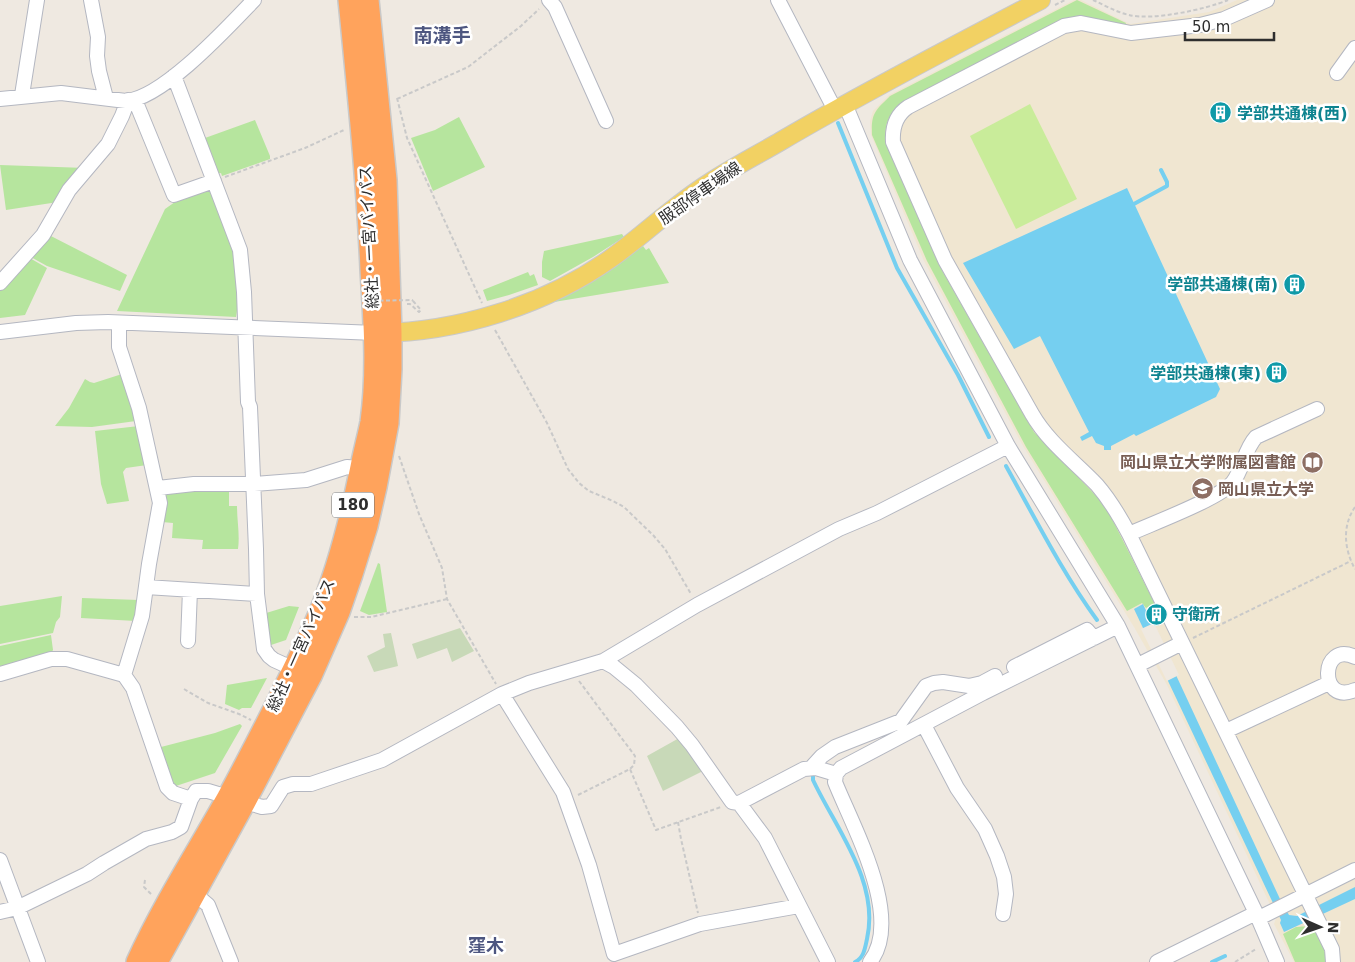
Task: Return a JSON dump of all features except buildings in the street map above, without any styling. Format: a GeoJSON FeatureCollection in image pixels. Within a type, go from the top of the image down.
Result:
{"type":"FeatureCollection","features":[{"type":"Feature","properties":{"kind":"highway","name":"総社・一宮バイパス"},"geometry":{"type":"LineString","coordinates":[[136,962],[151,931],[236,799],[311,676],[339,612],[367,526],[388,423],[391,369],[383,333],[349,0]]}},
{"type":"Feature","properties":{"kind":"highway","name":"総社・一宮バイパス"},"geometry":{"type":"LineString","coordinates":[[157,962],[194,893],[236,799],[264,726],[294,669],[320,612],[336,567],[361,468],[371,422],[375,372],[383,333],[388,102],[368,0]]}},
{"type":"Feature","properties":{"kind":"main road","name":"服部停車場線"},"geometry":{"type":"LineString","coordinates":[[383,333],[431,328],[488,317],[543,296],[575,280],[609,260],[708,183],[840,107],[1041,0]]}},
{"type":"Feature","properties":{"kind":"street"},"geometry":{"type":"LineString","coordinates":[[22,95],[37,0]]}},
{"type":"Feature","properties":{"kind":"street"},"geometry":{"type":"LineString","coordinates":[[91,0],[98,37],[97,56],[99,71],[106,98]]}},
{"type":"Feature","properties":{"kind":"street"},"geometry":{"type":"LineString","coordinates":[[0,99],[22,95],[61,93],[132,100],[154,91],[174,76],[222,33],[254,0]]}},
{"type":"Feature","properties":{"kind":"street"},"geometry":{"type":"LineString","coordinates":[[778,0],[840,107],[910,260],[1008,446],[1118,626],[1258,915],[1278,962]]}},
{"type":"Feature","properties":{"kind":"street"},"geometry":{"type":"LineString","coordinates":[[1267,0],[1224,19],[1200,25],[1131,33],[1081,23],[1064,26],[908,108],[898,116],[892,132],[893,142],[945,260],[1032,414],[1041,429],[1098,486],[1118,512],[1187,641],[1226,731],[1332,949],[1333,962]]}},
{"type":"Feature","properties":{"kind":"street"},"geometry":{"type":"LineString","coordinates":[[546,3],[555,7],[606,122]]}},
{"type":"Feature","properties":{"kind":"street"},"geometry":{"type":"LineString","coordinates":[[1337,73],[1355,48]]}},
{"type":"Feature","properties":{"kind":"street"},"geometry":{"type":"LineString","coordinates":[[174,76],[240,250],[254,484],[256,594],[264,648],[274,660],[294,669]]}},
{"type":"Feature","properties":{"kind":"street"},"geometry":{"type":"LineString","coordinates":[[132,100],[174,195],[214,181]]}},
{"type":"Feature","properties":{"kind":"street"},"geometry":{"type":"LineString","coordinates":[[0,283],[43,235],[69,190],[108,144],[132,100]]}},
{"type":"Feature","properties":{"kind":"street"},"geometry":{"type":"LineString","coordinates":[[0,332],[76,324],[119,323],[383,333]]}},
{"type":"Feature","properties":{"kind":"street"},"geometry":{"type":"LineString","coordinates":[[119,323],[118,347],[138,408],[160,503],[142,616],[124,675]]}},
{"type":"Feature","properties":{"kind":"street"},"geometry":{"type":"LineString","coordinates":[[1129,534],[1221,492],[1234,481],[1250,445],[1256,438],[1317,408]]}},
{"type":"Feature","properties":{"kind":"street"},"geometry":{"type":"LineString","coordinates":[[0,912],[18,908],[87,874],[146,839],[172,832],[181,827],[191,799],[196,791],[208,791],[262,807],[271,806],[283,787],[293,784],[311,784],[382,760],[502,694],[528,682],[603,661],[697,605],[839,529],[877,513],[1008,446]]}},
{"type":"Feature","properties":{"kind":"street"},"geometry":{"type":"LineString","coordinates":[[158,488],[194,484],[254,484],[306,480],[347,467],[361,468]]}},
{"type":"Feature","properties":{"kind":"street"},"geometry":{"type":"LineString","coordinates":[[146,587],[256,594]]}},
{"type":"Feature","properties":{"kind":"street"},"geometry":{"type":"LineString","coordinates":[[188,641],[190,590]]}},
{"type":"Feature","properties":{"kind":"street"},"geometry":{"type":"LineString","coordinates":[[870,962],[878,946],[881,934],[880,902],[874,877],[835,782],[836,774],[841,768],[924,725],[980,688],[1118,626]]}},
{"type":"Feature","properties":{"kind":"street"},"geometry":{"type":"LineString","coordinates":[[1138,665],[1187,641]]}},
{"type":"Feature","properties":{"kind":"street"},"geometry":{"type":"LineString","coordinates":[[1355,657],[1345,655],[1334,659],[1327,670],[1329,682],[1337,690],[1343,692],[1355,691]]}},
{"type":"Feature","properties":{"kind":"street"},"geometry":{"type":"LineString","coordinates":[[0,674],[51,659],[78,662],[124,675],[133,688],[168,787],[172,793],[191,799]]}},
{"type":"Feature","properties":{"kind":"street"},"geometry":{"type":"LineString","coordinates":[[603,661],[614,667],[636,685],[677,727],[765,838],[828,962]]}},
{"type":"Feature","properties":{"kind":"street"},"geometry":{"type":"LineString","coordinates":[[816,769],[822,756],[835,747],[901,721],[926,686],[943,682],[980,688]]}},
{"type":"Feature","properties":{"kind":"street"},"geometry":{"type":"LineString","coordinates":[[1226,731],[1329,682]]}},
{"type":"Feature","properties":{"kind":"street"},"geometry":{"type":"LineString","coordinates":[[502,694],[563,792],[591,873],[614,954],[700,924],[799,906]]}},
{"type":"Feature","properties":{"kind":"street"},"geometry":{"type":"LineString","coordinates":[[924,725],[950,776],[985,829],[997,856],[1004,877],[1006,894],[1003,914]]}},
{"type":"Feature","properties":{"kind":"street"},"geometry":{"type":"LineString","coordinates":[[736,803],[804,769],[816,769],[836,774]]}},
{"type":"Feature","properties":{"kind":"street"},"geometry":{"type":"LineString","coordinates":[[0,860],[38,962]]}},
{"type":"Feature","properties":{"kind":"street"},"geometry":{"type":"LineString","coordinates":[[1157,962],[1258,915],[1308,900],[1355,870]]}},
{"type":"Feature","properties":{"kind":"street"},"geometry":{"type":"LineString","coordinates":[[194,893],[208,905],[231,962]]}},
{"type":"Feature","properties":{"kind":"path"},"geometry":{"type":"LineString","coordinates":[[1093,0],[1131,16],[1147,16],[1213,6],[1228,0]]}},
{"type":"Feature","properties":{"kind":"path"},"geometry":{"type":"LineString","coordinates":[[546,3],[522,26],[468,67],[388,102],[408,138],[488,317],[547,423],[568,469],[579,483],[589,491],[613,500],[624,507],[653,535],[666,549],[697,605]]}},
{"type":"Feature","properties":{"kind":"path"},"geometry":{"type":"LineString","coordinates":[[214,181],[305,148],[361,122]]}},
{"type":"Feature","properties":{"kind":"path"},"geometry":{"type":"LineString","coordinates":[[362,299],[362,301],[412,300],[421,310],[419,312],[409,304]]}},
{"type":"Feature","properties":{"kind":"path"},"geometry":{"type":"LineString","coordinates":[[384,448],[398,454],[419,514],[442,568],[447,599],[502,694]]}},
{"type":"Feature","properties":{"kind":"path"},"geometry":{"type":"LineString","coordinates":[[1355,507],[1348,521],[1346,531],[1346,546],[1355,569]]}},
{"type":"Feature","properties":{"kind":"path"},"geometry":{"type":"LineString","coordinates":[[1187,641],[1351,561]]}},
{"type":"Feature","properties":{"kind":"path"},"geometry":{"type":"LineString","coordinates":[[339,612],[352,617],[371,618],[447,599]]}},
{"type":"Feature","properties":{"kind":"path"},"geometry":{"type":"LineString","coordinates":[[566,801],[630,769],[634,765],[635,756],[571,671]]}},
{"type":"Feature","properties":{"kind":"path"},"geometry":{"type":"LineString","coordinates":[[184,689],[208,703],[239,714],[264,726]]}},
{"type":"Feature","properties":{"kind":"path"},"geometry":{"type":"LineString","coordinates":[[630,769],[656,830],[736,803]]}},
{"type":"Feature","properties":{"kind":"path"},"geometry":{"type":"LineString","coordinates":[[678,822],[700,924]]}},
{"type":"Feature","properties":{"kind":"path"},"geometry":{"type":"LineString","coordinates":[[1236,962],[1268,939]]}},
{"type":"Feature","properties":{"kind":"shaded area","name":"岡山県立大学"},"geometry":{"type":"Polygon","coordinates":[[[1074,0],[1081,0],[1130,24],[1209,12],[1237,0],[1355,0],[1355,962],[1294,962],[1274,924],[1276,918],[1273,911],[1167,685],[1134,627],[1023,446],[924,261],[871,135],[870,121],[873,111],[889,95],[1074,0]]]}},
{"type":"Feature","properties":{"kind":"green space"},"geometry":{"type":"Polygon","coordinates":[[[1077,0],[1126,23],[1125,26],[1079,17],[894,111],[887,124],[886,140],[943,272],[1034,432],[1105,505],[1155,604],[1146,608],[1142,603],[1127,611],[1026,447],[927,261],[872,135],[873,117],[890,96],[1077,0]]]}},
{"type":"Feature","properties":{"kind":"green space"},"geometry":{"type":"Polygon","coordinates":[[[1030,104],[1077,199],[1016,229],[970,136],[1030,104]]]}},
{"type":"Feature","properties":{"kind":"green space"},"geometry":{"type":"Polygon","coordinates":[[[459,117],[485,167],[433,191],[411,138],[435,130],[459,117]]]}},
{"type":"Feature","properties":{"kind":"green space"},"geometry":{"type":"Polygon","coordinates":[[[255,120],[270,159],[222,176],[221,173],[217,174],[205,138],[255,120]]]}},
{"type":"Feature","properties":{"kind":"green space"},"geometry":{"type":"Polygon","coordinates":[[[0,165],[86,168],[58,202],[6,210],[0,165]]]}},
{"type":"Feature","properties":{"kind":"green space"},"geometry":{"type":"Polygon","coordinates":[[[212,188],[235,255],[240,310],[237,311],[236,317],[117,311],[165,209],[182,197],[212,188]]]}},
{"type":"Feature","properties":{"kind":"green space"},"geometry":{"type":"Polygon","coordinates":[[[47,234],[127,275],[120,291],[47,266],[29,256],[47,234]]]}},
{"type":"Feature","properties":{"kind":"green space"},"geometry":{"type":"Polygon","coordinates":[[[622,234],[624,237],[550,281],[542,277],[544,251],[622,234]]]}},
{"type":"Feature","properties":{"kind":"green space"},"geometry":{"type":"Polygon","coordinates":[[[643,246],[646,250],[649,248],[669,283],[553,301],[608,271],[643,246]]]}},
{"type":"Feature","properties":{"kind":"green space"},"geometry":{"type":"Polygon","coordinates":[[[28,257],[47,268],[25,315],[0,318],[0,288],[28,257]]]}},
{"type":"Feature","properties":{"kind":"green space"},"geometry":{"type":"Polygon","coordinates":[[[528,272],[530,276],[534,274],[538,285],[487,301],[483,290],[528,272]]]}},
{"type":"Feature","properties":{"kind":"green space"},"geometry":{"type":"Polygon","coordinates":[[[122,374],[136,421],[92,427],[55,426],[69,408],[85,379],[94,383],[122,374]]]}},
{"type":"Feature","properties":{"kind":"green space"},"geometry":{"type":"Polygon","coordinates":[[[139,426],[147,465],[126,468],[123,472],[129,501],[107,504],[101,484],[95,431],[139,426]]]}},
{"type":"Feature","properties":{"kind":"green space"},"geometry":{"type":"Polygon","coordinates":[[[229,487],[229,506],[237,506],[238,549],[202,549],[203,540],[172,538],[173,523],[162,522],[163,491],[186,492],[229,487]]]}},
{"type":"Feature","properties":{"kind":"green space"},"geometry":{"type":"Polygon","coordinates":[[[378,563],[380,564],[387,612],[369,615],[360,611],[378,563]]]}},
{"type":"Feature","properties":{"kind":"green space"},"geometry":{"type":"Polygon","coordinates":[[[62,596],[60,617],[56,622],[53,633],[0,644],[0,606],[62,596]]]}},
{"type":"Feature","properties":{"kind":"green space"},"geometry":{"type":"Polygon","coordinates":[[[82,598],[139,600],[136,621],[81,618],[82,598]]]}},
{"type":"Feature","properties":{"kind":"green space"},"geometry":{"type":"Polygon","coordinates":[[[289,606],[299,607],[286,640],[268,646],[263,614],[289,606]]]}},
{"type":"Feature","properties":{"kind":"green space"},"geometry":{"type":"Polygon","coordinates":[[[460,628],[474,651],[452,662],[447,648],[417,659],[412,644],[460,628]]]}},
{"type":"Feature","properties":{"kind":"green space"},"geometry":{"type":"Polygon","coordinates":[[[391,633],[398,666],[374,672],[367,656],[385,647],[383,634],[391,633]]]}},
{"type":"Feature","properties":{"kind":"green space"},"geometry":{"type":"Polygon","coordinates":[[[51,635],[53,650],[49,656],[0,669],[0,646],[51,635]]]}},
{"type":"Feature","properties":{"kind":"green space"},"geometry":{"type":"Polygon","coordinates":[[[267,678],[251,708],[239,710],[225,704],[227,685],[267,678]]]}},
{"type":"Feature","properties":{"kind":"green space"},"geometry":{"type":"Polygon","coordinates":[[[240,724],[242,726],[215,773],[176,786],[172,783],[161,747],[215,733],[240,724]]]}},
{"type":"Feature","properties":{"kind":"green space"},"geometry":{"type":"Polygon","coordinates":[[[681,737],[703,771],[663,791],[647,756],[681,737]]]}},
{"type":"Feature","properties":{"kind":"green space"},"geometry":{"type":"Polygon","coordinates":[[[1296,927],[1308,927],[1316,933],[1325,952],[1326,962],[1295,962],[1283,934],[1296,927]]]}},
{"type":"Feature","properties":{"kind":"water"},"geometry":{"type":"Polygon","coordinates":[[[1127,188],[1220,389],[1216,397],[1136,436],[1134,434],[1111,446],[1111,450],[1104,450],[1104,446],[1096,443],[1092,436],[1082,441],[1080,437],[1089,432],[1040,336],[1014,349],[963,263],[1127,188]]]}},
{"type":"Feature","properties":{"kind":"water"},"geometry":{"type":"Polygon","coordinates":[[[1143,604],[1289,915],[1297,916],[1355,887],[1355,899],[1284,932],[1280,923],[1281,920],[1134,609],[1143,604]]]}},
{"type":"Feature","properties":{"kind":"pier"},"geometry":{"type":"Polygon","coordinates":[[[1154,623],[1179,675],[1167,681],[1141,629],[1154,623]]]}},
{"type":"Feature","properties":{"kind":"waterway"},"geometry":{"type":"LineString","coordinates":[[838,123],[897,268],[958,375],[989,437]]}},
{"type":"Feature","properties":{"kind":"waterway"},"geometry":{"type":"LineString","coordinates":[[1132,205],[1167,186],[1161,170]]}},
{"type":"Feature","properties":{"kind":"waterway"},"geometry":{"type":"LineString","coordinates":[[1006,466],[1060,564],[1097,620]]}},
{"type":"Feature","properties":{"kind":"waterway"},"geometry":{"type":"LineString","coordinates":[[815,771],[813,780],[854,856],[867,897],[869,918],[867,939],[862,955],[855,962]]}},
{"type":"Feature","properties":{"kind":"waterway"},"geometry":{"type":"LineString","coordinates":[[1212,962],[1225,956]]}},
{"type":"Feature","properties":{"kind":"place","name":"学部共通棟(西)"},"geometry":{"type":"Point","coordinates":[1221,113]}},
{"type":"Feature","properties":{"kind":"place","name":"学部共通棟(南)"},"geometry":{"type":"Point","coordinates":[1294,284]}},
{"type":"Feature","properties":{"kind":"place","name":"学部共通棟(東)"},"geometry":{"type":"Point","coordinates":[1277,373]}},
{"type":"Feature","properties":{"kind":"place","name":"岡山県立大学附属図書館"},"geometry":{"type":"Point","coordinates":[1312,462]}},
{"type":"Feature","properties":{"kind":"place","name":"岡山県立大学"},"geometry":{"type":"Point","coordinates":[1202,489]}},
{"type":"Feature","properties":{"kind":"place","name":"守衛所"},"geometry":{"type":"Point","coordinates":[1156,614]}},
{"type":"Feature","properties":{"kind":"district","name":"南溝手"},"geometry":{"type":"Point","coordinates":[442,35]}},
{"type":"Feature","properties":{"kind":"district","name":"窪木"},"geometry":{"type":"Point","coordinates":[486,945]}}]}
